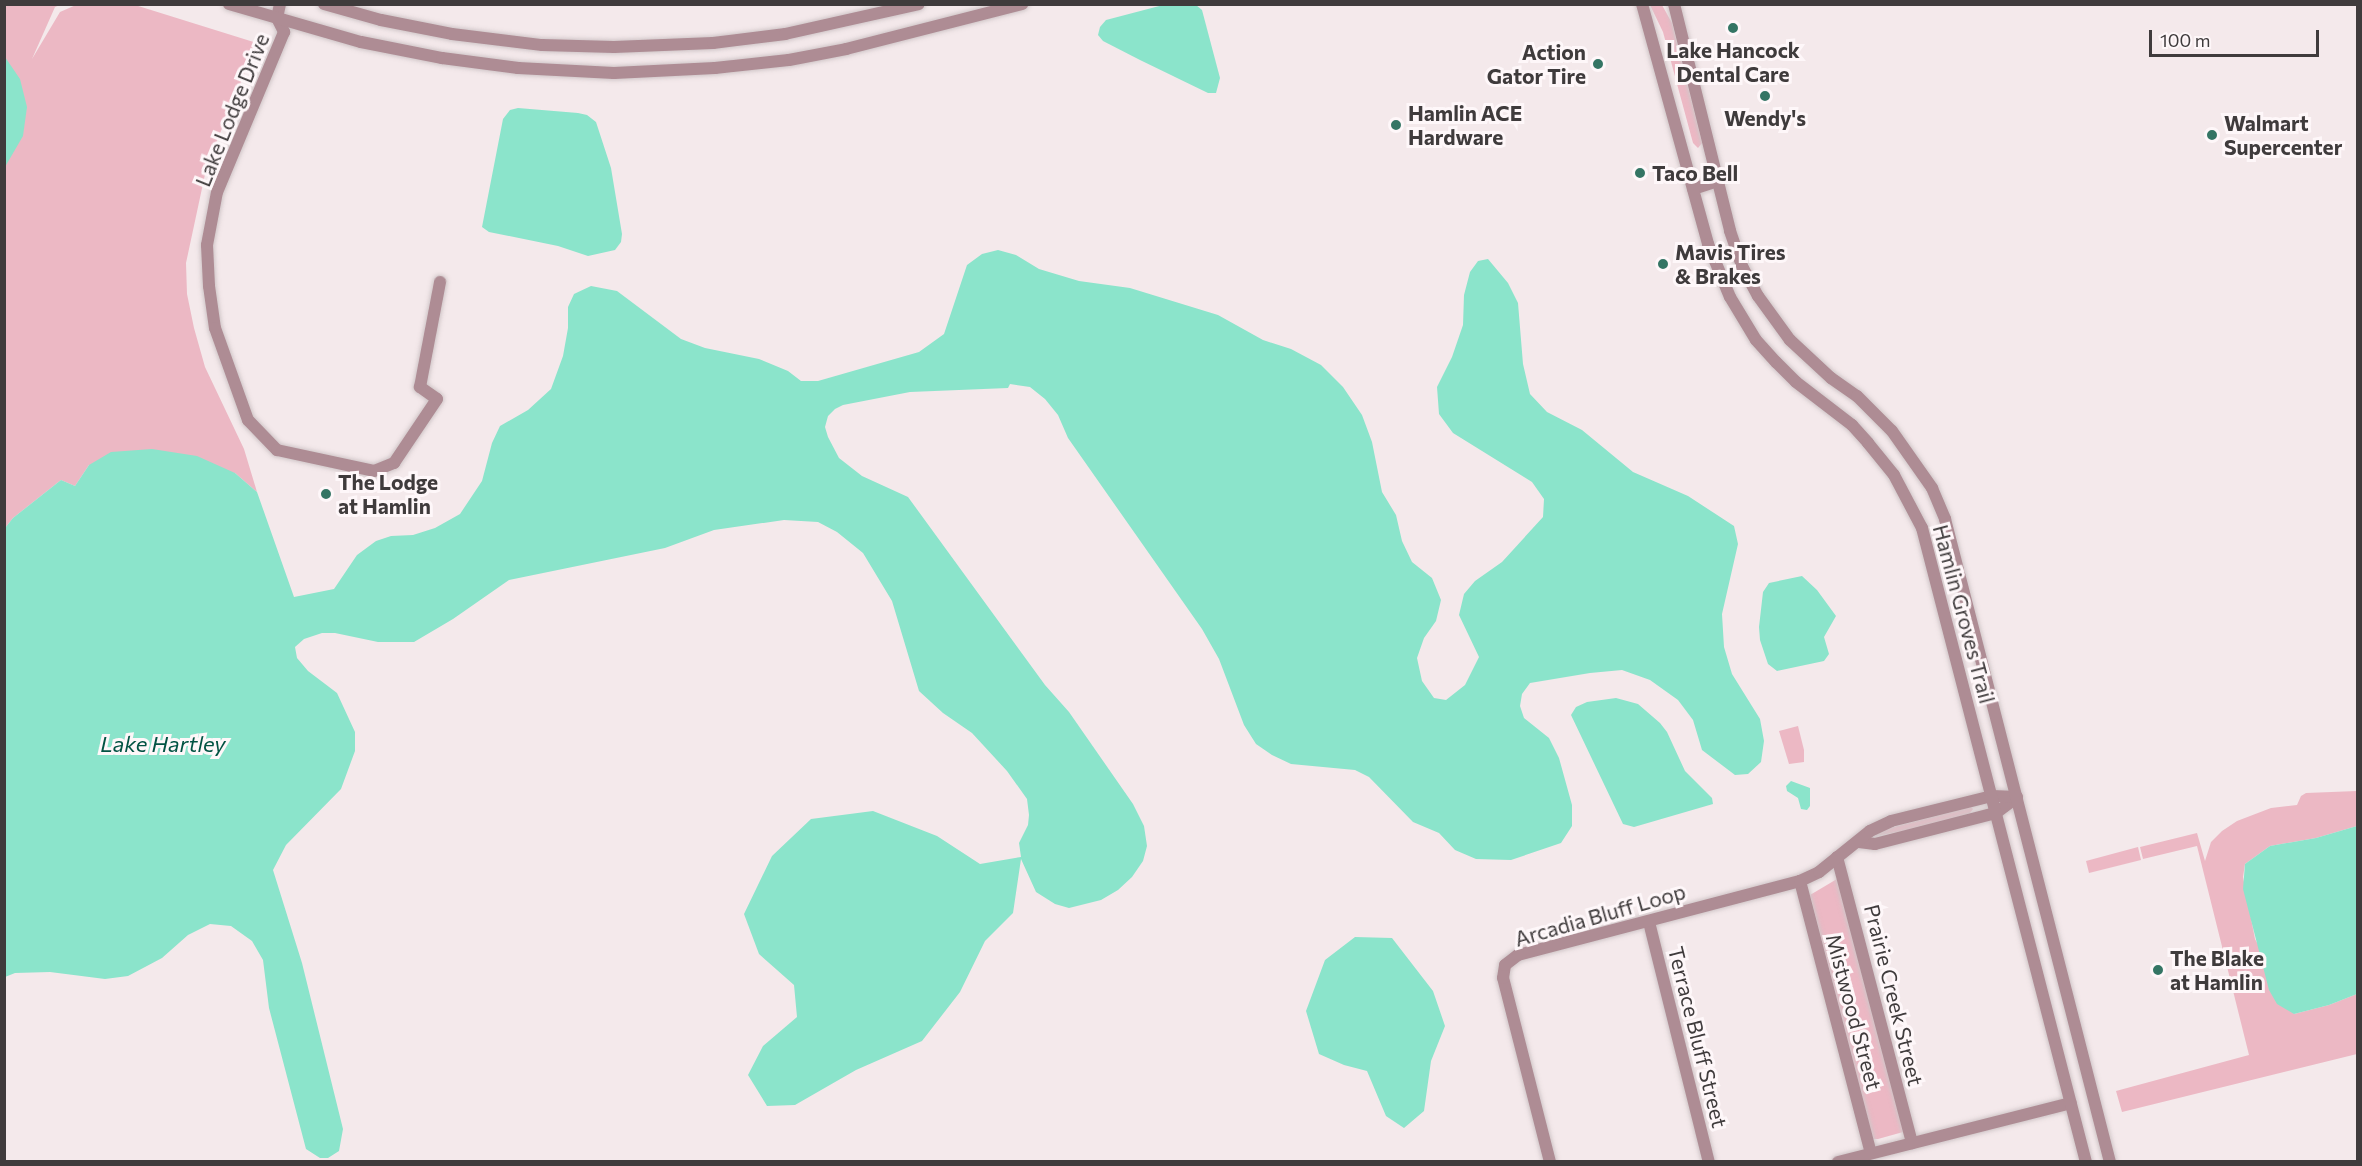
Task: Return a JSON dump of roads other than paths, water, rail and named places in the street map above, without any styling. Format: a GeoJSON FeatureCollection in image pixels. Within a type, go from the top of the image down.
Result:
{"type":"FeatureCollection","features":[{"type":"Feature","properties":{"kind":"street"},"geometry":{"type":"LineString","coordinates":[[229,4],[361,42],[442,58],[518,68],[614,73],[715,68],[789,60],[846,49],[1022,4]]}},
{"type":"Feature","properties":{"kind":"street"},"geometry":{"type":"LineString","coordinates":[[277,18],[280,4]]}},
{"type":"Feature","properties":{"kind":"street"},"geometry":{"type":"LineString","coordinates":[[324,4],[381,20],[452,34],[542,45],[614,47],[713,43],[785,34],[919,4]]}},
{"type":"Feature","properties":{"kind":"street","name":"Hamlin Groves Trail"},"geometry":{"type":"LineString","coordinates":[[1642,4],[1716,267],[1739,314],[1756,340],[1796,382],[1852,425],[1894,475],[1908,499],[1931,557],[2086,1161]]}},
{"type":"Feature","properties":{"kind":"street","name":"Hamlin Groves Trail"},"geometry":{"type":"LineString","coordinates":[[1674,4],[1730,231],[1743,268],[1764,304],[1790,340],[1809,359],[1857,396],[1877,415],[1915,461],[1932,488],[1955,551],[2110,1161]]}},
{"type":"Feature","properties":{"kind":"street","name":"Lake Lodge Drive"},"geometry":{"type":"LineString","coordinates":[[277,18],[284,32],[217,192],[207,246],[208,286],[214,328],[248,420],[277,450],[374,471],[394,463],[437,399],[420,387],[440,282]]}},
{"type":"Feature","properties":{"kind":"street"},"geometry":{"type":"LineString","coordinates":[[1693,189],[1718,181]]}},
{"type":"Feature","properties":{"kind":"street","name":"Arcadia Bluff Loop"},"geometry":{"type":"LineString","coordinates":[[1550,1161],[1503,978],[1505,965],[1518,955],[1800,881],[1819,872],[1876,827],[1891,821],[1992,795],[2017,797]]}},
{"type":"Feature","properties":{"kind":"street"},"geometry":{"type":"LineString","coordinates":[[1859,842],[1875,844],[1996,813],[2017,797]]}},
{"type":"Feature","properties":{"kind":"street","name":"Prairie Creek Street"},"geometry":{"type":"LineString","coordinates":[[1837,857],[1912,1143]]}},
{"type":"Feature","properties":{"kind":"street","name":"Mistwood Street"},"geometry":{"type":"LineString","coordinates":[[1800,881],[1871,1153]]}},
{"type":"Feature","properties":{"kind":"street","name":"Terrace Bluff Street"},"geometry":{"type":"LineString","coordinates":[[1649,922],[1709,1161]]}},
{"type":"Feature","properties":{"kind":"street"},"geometry":{"type":"LineString","coordinates":[[1838,1161],[2071,1103]]}},
{"type":"Feature","properties":{"kind":"water"},"geometry":{"type":"Polygon","coordinates":[[[1167,4],[1196,5],[1202,10],[1220,78],[1216,93],[1208,93],[1140,60],[1103,41],[1098,35],[1100,27],[1106,20],[1167,4]]]}},
{"type":"Feature","properties":{"kind":"water"},"geometry":{"type":"Polygon","coordinates":[[[5,57],[20,79],[27,107],[23,136],[5,167],[5,57]]]}},
{"type":"Feature","properties":{"kind":"water"},"geometry":{"type":"Polygon","coordinates":[[[518,108],[578,113],[587,115],[596,122],[611,168],[622,234],[621,242],[615,250],[588,256],[558,246],[489,232],[482,227],[503,119],[510,110],[518,108]]]}},
{"type":"Feature","properties":{"kind":"water","name":"Lake Hartley"},"geometry":{"type":"Polygon","coordinates":[[[998,250],[1016,255],[1039,269],[1079,281],[1130,288],[1218,315],[1263,340],[1291,349],[1321,365],[1343,387],[1362,415],[1372,442],[1382,492],[1396,515],[1402,541],[1412,562],[1432,578],[1441,600],[1436,621],[1424,638],[1417,658],[1422,681],[1434,698],[1446,700],[1465,685],[1479,657],[1459,615],[1464,594],[1475,581],[1502,562],[1543,517],[1544,499],[1532,482],[1453,433],[1439,414],[1437,387],[1452,357],[1463,325],[1464,295],[1470,272],[1478,261],[1488,259],[1508,283],[1518,303],[1523,364],[1530,394],[1547,412],[1582,430],[1633,472],[1688,496],[1734,526],[1738,544],[1722,614],[1724,647],[1732,674],[1760,719],[1764,741],[1761,762],[1748,774],[1735,775],[1702,750],[1693,720],[1678,700],[1650,680],[1622,670],[1530,683],[1522,694],[1520,706],[1524,718],[1549,738],[1559,758],[1572,805],[1572,826],[1561,843],[1511,860],[1476,859],[1455,850],[1439,833],[1413,822],[1369,777],[1355,770],[1291,764],[1256,744],[1244,725],[1219,659],[1202,629],[1068,438],[1058,415],[1045,399],[1030,387],[1010,384],[1008,388],[910,392],[843,405],[835,409],[828,416],[825,427],[828,437],[839,458],[862,476],[908,497],[1045,685],[1069,712],[1133,804],[1144,826],[1147,846],[1143,861],[1132,877],[1118,890],[1101,900],[1069,908],[1055,904],[1036,892],[1021,859],[1013,913],[985,941],[960,992],[922,1041],[856,1070],[795,1105],[767,1106],[748,1075],[763,1046],[797,1017],[794,985],[759,954],[744,914],[772,856],[811,819],[873,811],[937,836],[980,864],[1021,857],[1019,843],[1028,825],[1027,799],[1007,771],[972,733],[943,713],[919,691],[892,601],[863,553],[837,532],[818,522],[784,520],[714,530],[665,548],[509,580],[453,619],[414,642],[378,642],[335,633],[322,633],[304,639],[295,647],[297,658],[308,671],[337,693],[355,732],[355,751],[341,789],[286,845],[273,870],[302,963],[343,1129],[339,1151],[328,1158],[320,1158],[306,1149],[269,1008],[263,960],[252,941],[231,926],[210,924],[188,935],[162,958],[128,976],[105,979],[50,972],[15,973],[5,977],[5,528],[13,518],[61,480],[75,486],[89,465],[111,452],[152,449],[197,456],[235,473],[257,492],[294,597],[334,589],[357,555],[376,541],[391,536],[413,535],[435,528],[460,514],[482,481],[492,443],[500,426],[528,410],[551,389],[563,356],[568,328],[568,307],[574,294],[591,286],[617,291],[681,339],[705,348],[759,359],[788,371],[801,381],[818,381],[919,352],[944,334],[967,265],[982,254],[998,250]]]}},
{"type":"Feature","properties":{"kind":"water"},"geometry":{"type":"Polygon","coordinates":[[[1802,576],[1817,590],[1836,616],[1824,637],[1829,654],[1824,661],[1777,671],[1768,664],[1760,640],[1759,627],[1763,592],[1769,583],[1802,576]]]}},
{"type":"Feature","properties":{"kind":"water"},"geometry":{"type":"Polygon","coordinates":[[[1616,698],[1638,704],[1660,723],[1667,732],[1685,771],[1712,798],[1713,804],[1634,827],[1623,824],[1571,715],[1576,707],[1587,702],[1616,698]]]}},
{"type":"Feature","properties":{"kind":"water"},"geometry":{"type":"Polygon","coordinates":[[[1791,781],[1810,788],[1810,806],[1807,810],[1801,809],[1798,798],[1787,791],[1786,786],[1791,781]]]}},
{"type":"Feature","properties":{"kind":"water"},"geometry":{"type":"Polygon","coordinates":[[[2357,826],[2357,994],[2329,1005],[2294,1014],[2277,1004],[2269,990],[2243,889],[2245,864],[2270,846],[2316,838],[2357,826]]]}},
{"type":"Feature","properties":{"kind":"water"},"geometry":{"type":"Polygon","coordinates":[[[1355,937],[1392,938],[1433,991],[1445,1026],[1431,1061],[1424,1111],[1404,1128],[1386,1116],[1367,1071],[1344,1065],[1319,1054],[1306,1011],[1325,960],[1355,937]]]}},
{"type":"Feature","properties":{"kind":"place","name":"Lake Hancock Dental Care"},"geometry":{"type":"Point","coordinates":[1733,28]}},
{"type":"Feature","properties":{"kind":"place","name":"Action Gator Tire"},"geometry":{"type":"Point","coordinates":[1598,64]}},
{"type":"Feature","properties":{"kind":"place","name":"Wendy's"},"geometry":{"type":"Point","coordinates":[1765,96]}},
{"type":"Feature","properties":{"kind":"place","name":"Hamlin ACE Hardware"},"geometry":{"type":"Point","coordinates":[1396,125]}},
{"type":"Feature","properties":{"kind":"place","name":"Walmart Supercenter"},"geometry":{"type":"Point","coordinates":[2212,135]}},
{"type":"Feature","properties":{"kind":"place","name":"Taco Bell"},"geometry":{"type":"Point","coordinates":[1640,173]}},
{"type":"Feature","properties":{"kind":"place","name":"Mavis Tires & Brakes"},"geometry":{"type":"Point","coordinates":[1663,264]}},
{"type":"Feature","properties":{"kind":"place","name":"The Lodge at Hamlin"},"geometry":{"type":"Point","coordinates":[326,494]}},
{"type":"Feature","properties":{"kind":"place","name":"The Blake at Hamlin"},"geometry":{"type":"Point","coordinates":[2158,970]}}]}
